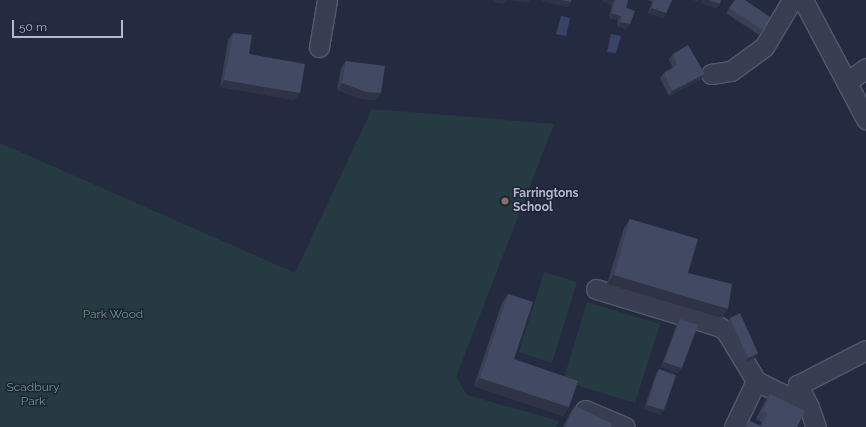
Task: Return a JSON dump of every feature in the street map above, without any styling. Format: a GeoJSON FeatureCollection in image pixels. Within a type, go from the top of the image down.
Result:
{"type":"FeatureCollection","features":[{"type":"Feature","properties":{"kind":"street"},"geometry":{"type":"LineString","coordinates":[[319,47],[327,0]]}},
{"type":"Feature","properties":{"kind":"street"},"geometry":{"type":"LineString","coordinates":[[711,74],[731,71],[764,47],[792,0]]}},
{"type":"Feature","properties":{"kind":"street"},"geometry":{"type":"LineString","coordinates":[[803,0],[866,119]]}},
{"type":"Feature","properties":{"kind":"street"},"geometry":{"type":"LineString","coordinates":[[847,82],[866,68]]}},
{"type":"Feature","properties":{"kind":"street"},"geometry":{"type":"LineString","coordinates":[[596,290],[718,326],[726,331],[756,381],[808,407]]}},
{"type":"Feature","properties":{"kind":"street"},"geometry":{"type":"LineString","coordinates":[[816,427],[798,385],[866,350]]}},
{"type":"Feature","properties":{"kind":"street"},"geometry":{"type":"LineString","coordinates":[[734,427],[756,381]]}},
{"type":"Feature","properties":{"kind":"street"},"geometry":{"type":"LineString","coordinates":[[585,410],[625,427]]}},
{"type":"Feature","properties":{"kind":"green space"},"geometry":{"type":"Polygon","coordinates":[[[372,109],[554,124],[456,377],[467,395],[559,421],[556,427],[0,427],[0,143],[295,273],[372,109]]]}},
{"type":"Feature","properties":{"kind":"green space"},"geometry":{"type":"Polygon","coordinates":[[[544,272],[577,282],[552,363],[519,352],[544,272]]]}},
{"type":"Feature","properties":{"kind":"green space"},"geometry":{"type":"Polygon","coordinates":[[[587,302],[660,324],[635,403],[563,381],[587,302]]]}},
{"type":"Feature","properties":{"kind":"water"},"geometry":{"type":"Polygon","coordinates":[[[561,16],[570,18],[566,36],[556,34],[561,16]]]}},
{"type":"Feature","properties":{"kind":"water"},"geometry":{"type":"Polygon","coordinates":[[[611,34],[621,36],[616,53],[607,52],[611,34]]]}},
{"type":"Feature","properties":{"kind":"building"},"geometry":{"type":"Polygon","coordinates":[[[615,0],[628,0],[626,8],[635,11],[630,24],[621,22],[621,16],[612,13],[615,0]]]}},
{"type":"Feature","properties":{"kind":"building"},"geometry":{"type":"Polygon","coordinates":[[[654,0],[672,0],[666,13],[652,8],[654,0]]]}},
{"type":"Feature","properties":{"kind":"building"},"geometry":{"type":"Polygon","coordinates":[[[708,0],[721,0],[720,4],[708,0]]]}},
{"type":"Feature","properties":{"kind":"building"},"geometry":{"type":"Polygon","coordinates":[[[735,0],[745,0],[770,17],[763,30],[729,8],[735,0]]]}},
{"type":"Feature","properties":{"kind":"building"},"geometry":{"type":"Polygon","coordinates":[[[233,33],[252,35],[249,54],[305,64],[300,93],[224,80],[233,33]]]}},
{"type":"Feature","properties":{"kind":"building"},"geometry":{"type":"Polygon","coordinates":[[[688,45],[705,74],[672,91],[664,73],[677,65],[673,54],[688,45]]]}},
{"type":"Feature","properties":{"kind":"building"},"geometry":{"type":"Polygon","coordinates":[[[346,61],[385,66],[381,93],[366,92],[342,83],[346,61]]]}},
{"type":"Feature","properties":{"kind":"building"},"geometry":{"type":"Polygon","coordinates":[[[630,219],[698,239],[688,273],[732,284],[728,309],[614,275],[630,219]]]}},
{"type":"Feature","properties":{"kind":"building"},"geometry":{"type":"Polygon","coordinates":[[[508,294],[533,302],[514,359],[578,381],[569,407],[480,378],[508,294]]]}},
{"type":"Feature","properties":{"kind":"building"},"geometry":{"type":"Polygon","coordinates":[[[740,313],[758,353],[748,358],[730,318],[740,313]]]}},
{"type":"Feature","properties":{"kind":"building"},"geometry":{"type":"Polygon","coordinates":[[[680,319],[698,325],[682,368],[664,362],[680,319]]]}},
{"type":"Feature","properties":{"kind":"building"},"geometry":{"type":"Polygon","coordinates":[[[659,369],[676,375],[664,410],[647,405],[659,369]]]}},
{"type":"Feature","properties":{"kind":"building"},"geometry":{"type":"Polygon","coordinates":[[[770,394],[805,411],[797,427],[747,427],[750,421],[761,426],[768,413],[763,411],[770,394]]]}},
{"type":"Feature","properties":{"kind":"building"},"geometry":{"type":"Polygon","coordinates":[[[575,406],[613,424],[611,427],[565,427],[575,406]]]}},
{"type":"Feature","properties":{"kind":"place","name":"Farringtons School"},"geometry":{"type":"Point","coordinates":[505,201]}},
{"type":"Feature","properties":{"kind":"park label","name":"Park Wood"},"geometry":{"type":"Point","coordinates":[113,315]}},
{"type":"Feature","properties":{"kind":"park label","name":"Scadbury Park"},"geometry":{"type":"Point","coordinates":[33,395]}}]}
